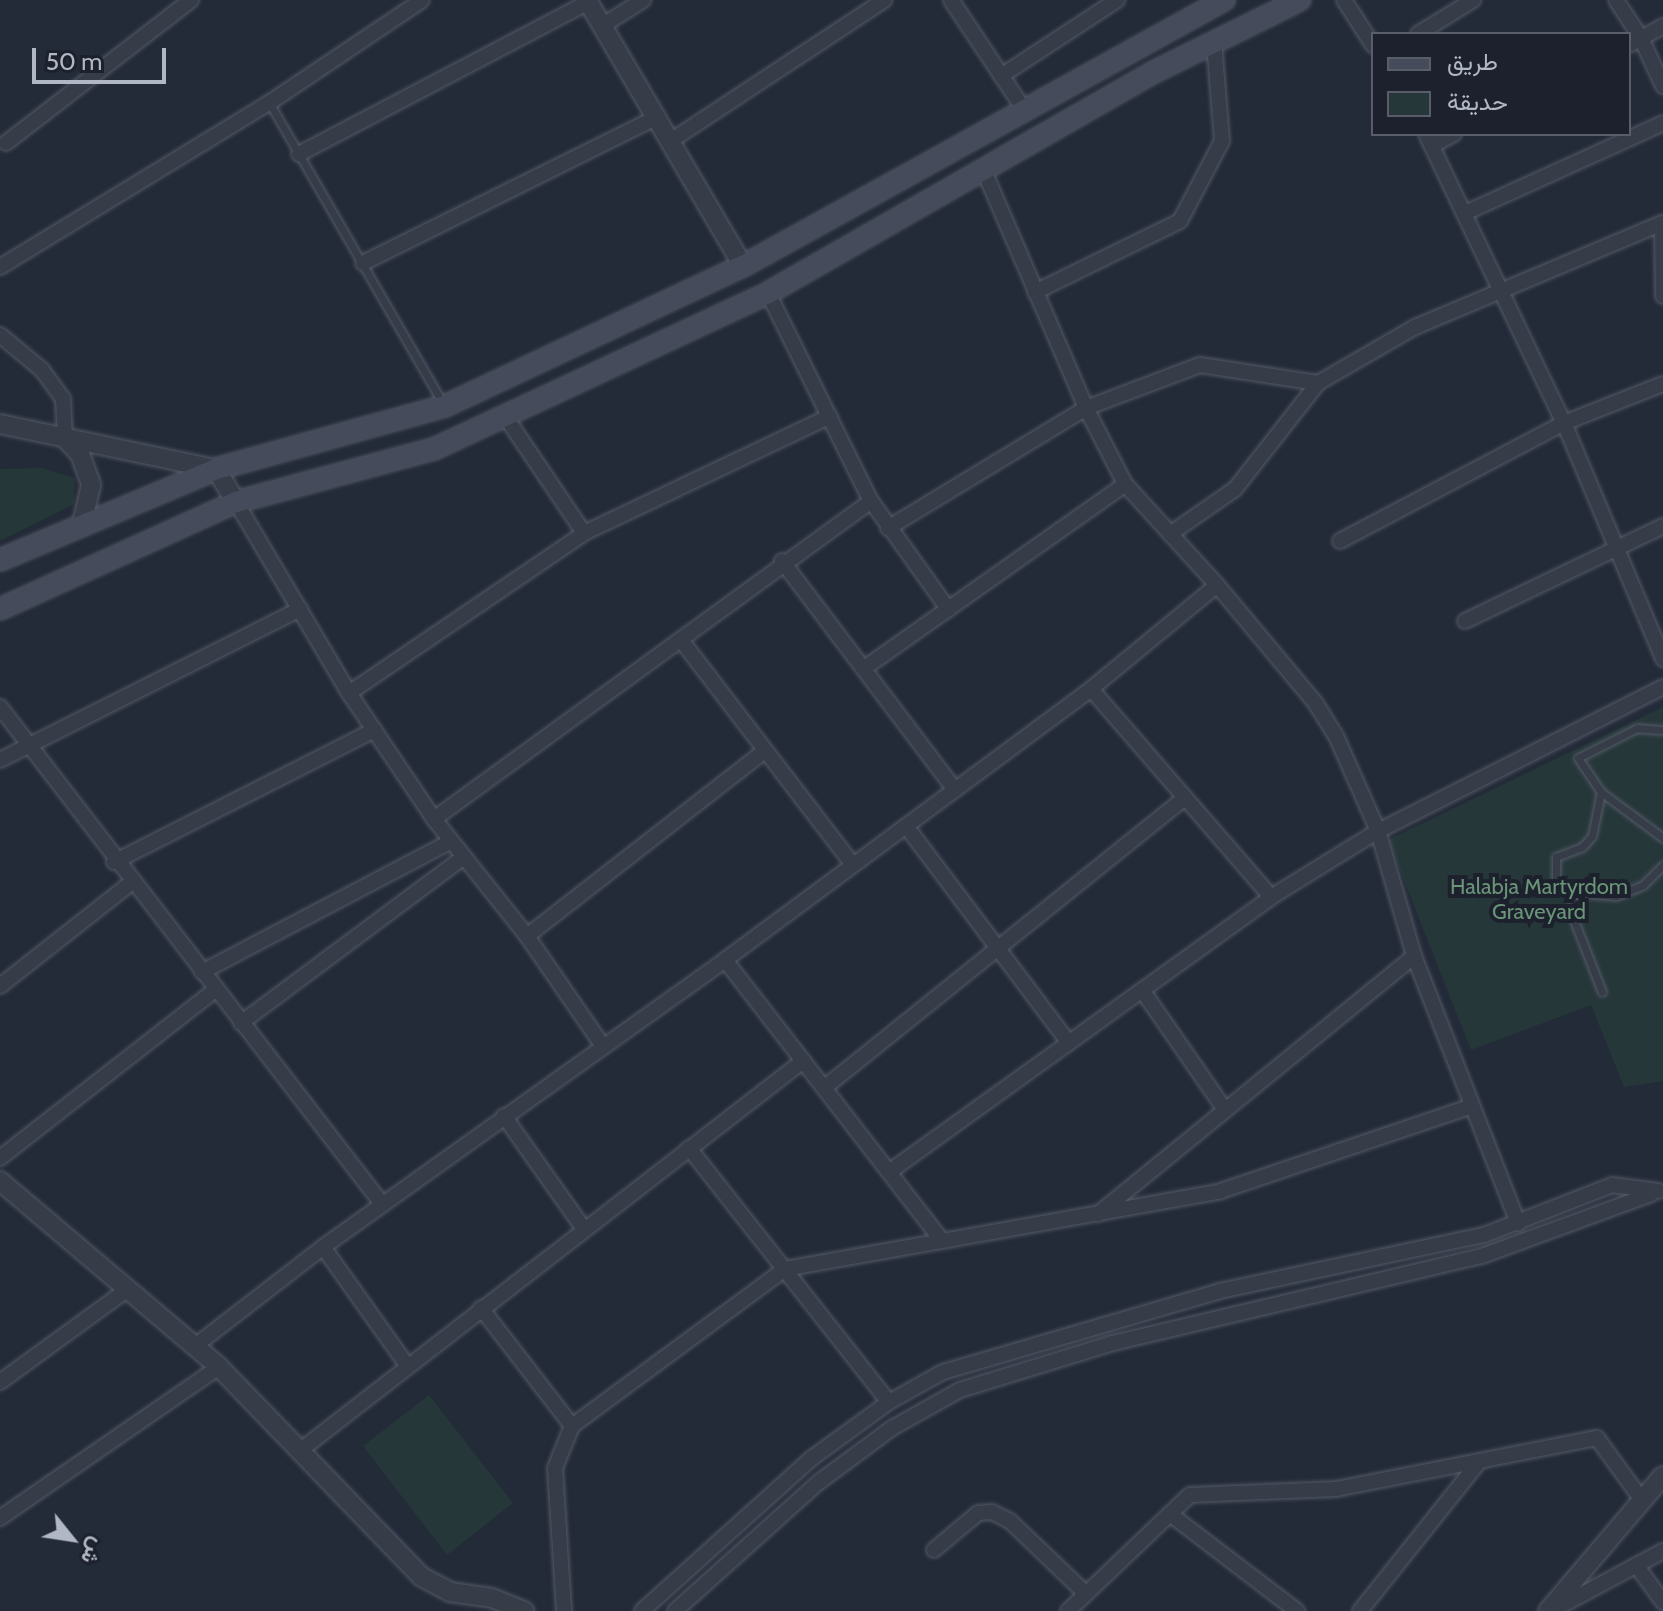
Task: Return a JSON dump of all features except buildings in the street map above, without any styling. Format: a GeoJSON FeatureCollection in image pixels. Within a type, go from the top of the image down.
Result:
{"type":"FeatureCollection","features":[{"type":"Feature","properties":{"kind":"main road"},"geometry":{"type":"LineString","coordinates":[[0,560],[83,521],[216,469],[445,406],[743,266],[1023,108],[1224,0]]}},
{"type":"Feature","properties":{"kind":"main road"},"geometry":{"type":"LineString","coordinates":[[0,609],[236,502],[434,449],[768,293],[1214,42],[1300,0]]}},
{"type":"Feature","properties":{"kind":"main road"},"geometry":{"type":"LineString","coordinates":[[937,159],[954,189]]}},
{"type":"Feature","properties":{"kind":"street"},"geometry":{"type":"LineString","coordinates":[[6,143],[191,0]]}},
{"type":"Feature","properties":{"kind":"street"},"geometry":{"type":"LineString","coordinates":[[0,267],[269,103],[422,0]]}},
{"type":"Feature","properties":{"kind":"street"},"geometry":{"type":"LineString","coordinates":[[602,26],[643,0]]}},
{"type":"Feature","properties":{"kind":"street"},"geometry":{"type":"LineString","coordinates":[[669,142],[884,0]]}},
{"type":"Feature","properties":{"kind":"street"},"geometry":{"type":"LineString","coordinates":[[951,0],[1023,108]]}},
{"type":"Feature","properties":{"kind":"street"},"geometry":{"type":"LineString","coordinates":[[1001,76],[1117,0]]}},
{"type":"Feature","properties":{"kind":"street"},"geometry":{"type":"LineString","coordinates":[[1344,0],[1371,42]]}},
{"type":"Feature","properties":{"kind":"street"},"geometry":{"type":"LineString","coordinates":[[1421,32],[1473,0]]}},
{"type":"Feature","properties":{"kind":"street"},"geometry":{"type":"LineString","coordinates":[[1616,0],[1631,32]]}},
{"type":"Feature","properties":{"kind":"street"},"geometry":{"type":"LineString","coordinates":[[299,154],[587,1],[743,266]]}},
{"type":"Feature","properties":{"kind":"street"},"geometry":{"type":"LineString","coordinates":[[1663,26],[1635,41],[1663,86]]}},
{"type":"Feature","properties":{"kind":"street"},"geometry":{"type":"LineString","coordinates":[[1035,292],[1180,221],[1222,141],[1214,42]]}},
{"type":"Feature","properties":{"kind":"street"},"geometry":{"type":"LineString","coordinates":[[363,263],[655,118]]}},
{"type":"Feature","properties":{"kind":"street"},"geometry":{"type":"LineString","coordinates":[[1465,213],[1663,123]]}},
{"type":"Feature","properties":{"kind":"street"},"geometry":{"type":"LineString","coordinates":[[1430,140],[1564,423],[1663,659]]}},
{"type":"Feature","properties":{"kind":"street"},"geometry":{"type":"LineString","coordinates":[[984,171],[1086,408],[1125,484],[1217,585],[1327,720],[1378,831],[1414,956],[1518,1223]]}},
{"type":"Feature","properties":{"kind":"street"},"geometry":{"type":"LineString","coordinates":[[1170,534],[1235,489],[1318,383],[1415,327],[1662,223],[1663,296]]}},
{"type":"Feature","properties":{"kind":"street"},"geometry":{"type":"LineString","coordinates":[[768,293],[871,501],[948,609]]}},
{"type":"Feature","properties":{"kind":"street"},"geometry":{"type":"LineString","coordinates":[[0,335],[42,370],[63,399],[65,438],[80,454],[91,485],[83,521]]}},
{"type":"Feature","properties":{"kind":"street"},"geometry":{"type":"LineString","coordinates":[[888,528],[1086,408],[1200,365],[1318,383]]}},
{"type":"Feature","properties":{"kind":"street"},"geometry":{"type":"LineString","coordinates":[[1340,541],[1564,423],[1663,384]]}},
{"type":"Feature","properties":{"kind":"street"},"geometry":{"type":"LineString","coordinates":[[505,416],[584,533]]}},
{"type":"Feature","properties":{"kind":"street"},"geometry":{"type":"LineString","coordinates":[[349,693],[584,533],[830,416]]}},
{"type":"Feature","properties":{"kind":"street"},"geometry":{"type":"LineString","coordinates":[[0,424],[216,469],[349,693],[434,819],[527,936],[603,1046]]}},
{"type":"Feature","properties":{"kind":"street"},"geometry":{"type":"LineString","coordinates":[[866,667],[1125,484]]}},
{"type":"Feature","properties":{"kind":"street"},"geometry":{"type":"LineString","coordinates":[[434,819],[681,640],[782,561],[871,501]]}},
{"type":"Feature","properties":{"kind":"street"},"geometry":{"type":"LineString","coordinates":[[1465,621],[1663,526]]}},
{"type":"Feature","properties":{"kind":"street"},"geometry":{"type":"LineString","coordinates":[[782,561],[866,667],[955,790]]}},
{"type":"Feature","properties":{"kind":"street"},"geometry":{"type":"LineString","coordinates":[[195,1346],[323,1247],[725,960],[1091,689],[1217,585]]}},
{"type":"Feature","properties":{"kind":"street"},"geometry":{"type":"LineString","coordinates":[[0,760],[300,609]]}},
{"type":"Feature","properties":{"kind":"street"},"geometry":{"type":"LineString","coordinates":[[681,640],[853,865]]}},
{"type":"Feature","properties":{"kind":"street"},"geometry":{"type":"LineString","coordinates":[[889,1172],[1271,897],[1378,831],[1663,687]]}},
{"type":"Feature","properties":{"kind":"street"},"geometry":{"type":"LineString","coordinates":[[1091,689],[1271,897]]}},
{"type":"Feature","properties":{"kind":"street"},"geometry":{"type":"LineString","coordinates":[[0,707],[114,862],[382,1204]]}},
{"type":"Feature","properties":{"kind":"street"},"geometry":{"type":"LineString","coordinates":[[114,862],[374,730]]}},
{"type":"Feature","properties":{"kind":"street"},"geometry":{"type":"LineString","coordinates":[[527,936],[765,751]]}},
{"type":"Feature","properties":{"kind":"street"},"geometry":{"type":"LineString","coordinates":[[824,1088],[1185,798]]}},
{"type":"Feature","properties":{"kind":"street"},"geometry":{"type":"LineString","coordinates":[[906,826],[1069,1043]]}},
{"type":"Feature","properties":{"kind":"street"},"geometry":{"type":"LineString","coordinates":[[202,972],[451,841]]}},
{"type":"Feature","properties":{"kind":"street"},"geometry":{"type":"LineString","coordinates":[[241,1023],[464,857]]}},
{"type":"Feature","properties":{"kind":"street"},"geometry":{"type":"LineString","coordinates":[[0,986],[131,883]]}},
{"type":"Feature","properties":{"kind":"street"},"geometry":{"type":"LineString","coordinates":[[1096,1215],[1414,956]]}},
{"type":"Feature","properties":{"kind":"street"},"geometry":{"type":"LineString","coordinates":[[725,960],[942,1241]]}},
{"type":"Feature","properties":{"kind":"street"},"geometry":{"type":"LineString","coordinates":[[0,1158],[215,990]]}},
{"type":"Feature","properties":{"kind":"street"},"geometry":{"type":"LineString","coordinates":[[1142,990],[1225,1110]]}},
{"type":"Feature","properties":{"kind":"street"},"geometry":{"type":"LineString","coordinates":[[302,1449],[803,1061]]}},
{"type":"Feature","properties":{"kind":"street"},"geometry":{"type":"LineString","coordinates":[[564,1611],[555,1468],[572,1426],[785,1269],[1221,1191],[1472,1106]]}},
{"type":"Feature","properties":{"kind":"street"},"geometry":{"type":"LineString","coordinates":[[504,1116],[584,1229]]}},
{"type":"Feature","properties":{"kind":"street"},"geometry":{"type":"LineString","coordinates":[[689,1148],[889,1402]]}},
{"type":"Feature","properties":{"kind":"street"},"geometry":{"type":"LineString","coordinates":[[0,1181],[219,1367],[434,1586],[492,1598],[525,1611]]}},
{"type":"Feature","properties":{"kind":"street"},"geometry":{"type":"LineString","coordinates":[[642,1611],[793,1474],[889,1402],[943,1372],[991,1355],[1220,1291],[1484,1235],[1612,1185],[1661,1191]]}},
{"type":"Feature","properties":{"kind":"street"},"geometry":{"type":"LineString","coordinates":[[1600,1190],[1607,1208]]}},
{"type":"Feature","properties":{"kind":"street"},"geometry":{"type":"LineString","coordinates":[[675,1611],[807,1492],[892,1428],[981,1382],[1328,1289],[1482,1256],[1607,1208],[1661,1191]]}},
{"type":"Feature","properties":{"kind":"street"},"geometry":{"type":"LineString","coordinates":[[323,1247],[407,1365]]}},
{"type":"Feature","properties":{"kind":"street"},"geometry":{"type":"LineString","coordinates":[[0,1382],[128,1289]]}},
{"type":"Feature","properties":{"kind":"street"},"geometry":{"type":"LineString","coordinates":[[481,1308],[572,1426]]}},
{"type":"Feature","properties":{"kind":"street"},"geometry":{"type":"LineString","coordinates":[[0,1518],[219,1367]]}},
{"type":"Feature","properties":{"kind":"street"},"geometry":{"type":"LineString","coordinates":[[1072,1610],[1190,1495],[1336,1489],[1597,1438],[1642,1500]]}},
{"type":"Feature","properties":{"kind":"street"},"geometry":{"type":"LineString","coordinates":[[1360,1611],[1479,1462]]}},
{"type":"Feature","properties":{"kind":"street"},"geometry":{"type":"LineString","coordinates":[[793,1474],[807,1492]]}},
{"type":"Feature","properties":{"kind":"street"},"geometry":{"type":"LineString","coordinates":[[1549,1611],[1663,1476]]}},
{"type":"Feature","properties":{"kind":"street"},"geometry":{"type":"LineString","coordinates":[[934,1550],[978,1513],[992,1512],[1010,1521],[1086,1594]]}},
{"type":"Feature","properties":{"kind":"street"},"geometry":{"type":"LineString","coordinates":[[1170,1514],[1297,1611]]}},
{"type":"Feature","properties":{"kind":"street"},"geometry":{"type":"LineString","coordinates":[[1549,1611],[1663,1551]]}},
{"type":"Feature","properties":{"kind":"street"},"geometry":{"type":"LineString","coordinates":[[1636,1565],[1663,1602]]}},
{"type":"Feature","properties":{"kind":"lane"},"geometry":{"type":"LineString","coordinates":[[269,103],[445,406]]}},
{"type":"Feature","properties":{"kind":"lane"},"geometry":{"type":"LineString","coordinates":[[1663,730],[1637,728],[1578,758],[1601,792],[1663,838]]}},
{"type":"Feature","properties":{"kind":"lane"},"geometry":{"type":"LineString","coordinates":[[1601,792],[1592,836],[1582,847],[1556,857],[1556,881],[1571,889],[1616,896],[1643,885],[1663,865]]}},
{"type":"Feature","properties":{"kind":"lane"},"geometry":{"type":"LineString","coordinates":[[1571,889],[1575,923],[1602,992]]}},
{"type":"Feature","properties":{"kind":"green space"},"geometry":{"type":"Polygon","coordinates":[[[42,468],[75,478],[74,504],[0,541],[0,469],[42,468]]]}},
{"type":"Feature","properties":{"kind":"green space","name":"Halabja Martyrdom Graveyard"},"geometry":{"type":"Polygon","coordinates":[[[1663,707],[1663,1081],[1624,1087],[1591,1005],[1471,1050],[1388,840],[1663,707]]]}},
{"type":"Feature","properties":{"kind":"green space"},"geometry":{"type":"Polygon","coordinates":[[[429,1395],[513,1503],[447,1555],[363,1446],[429,1395]]]}}]}
